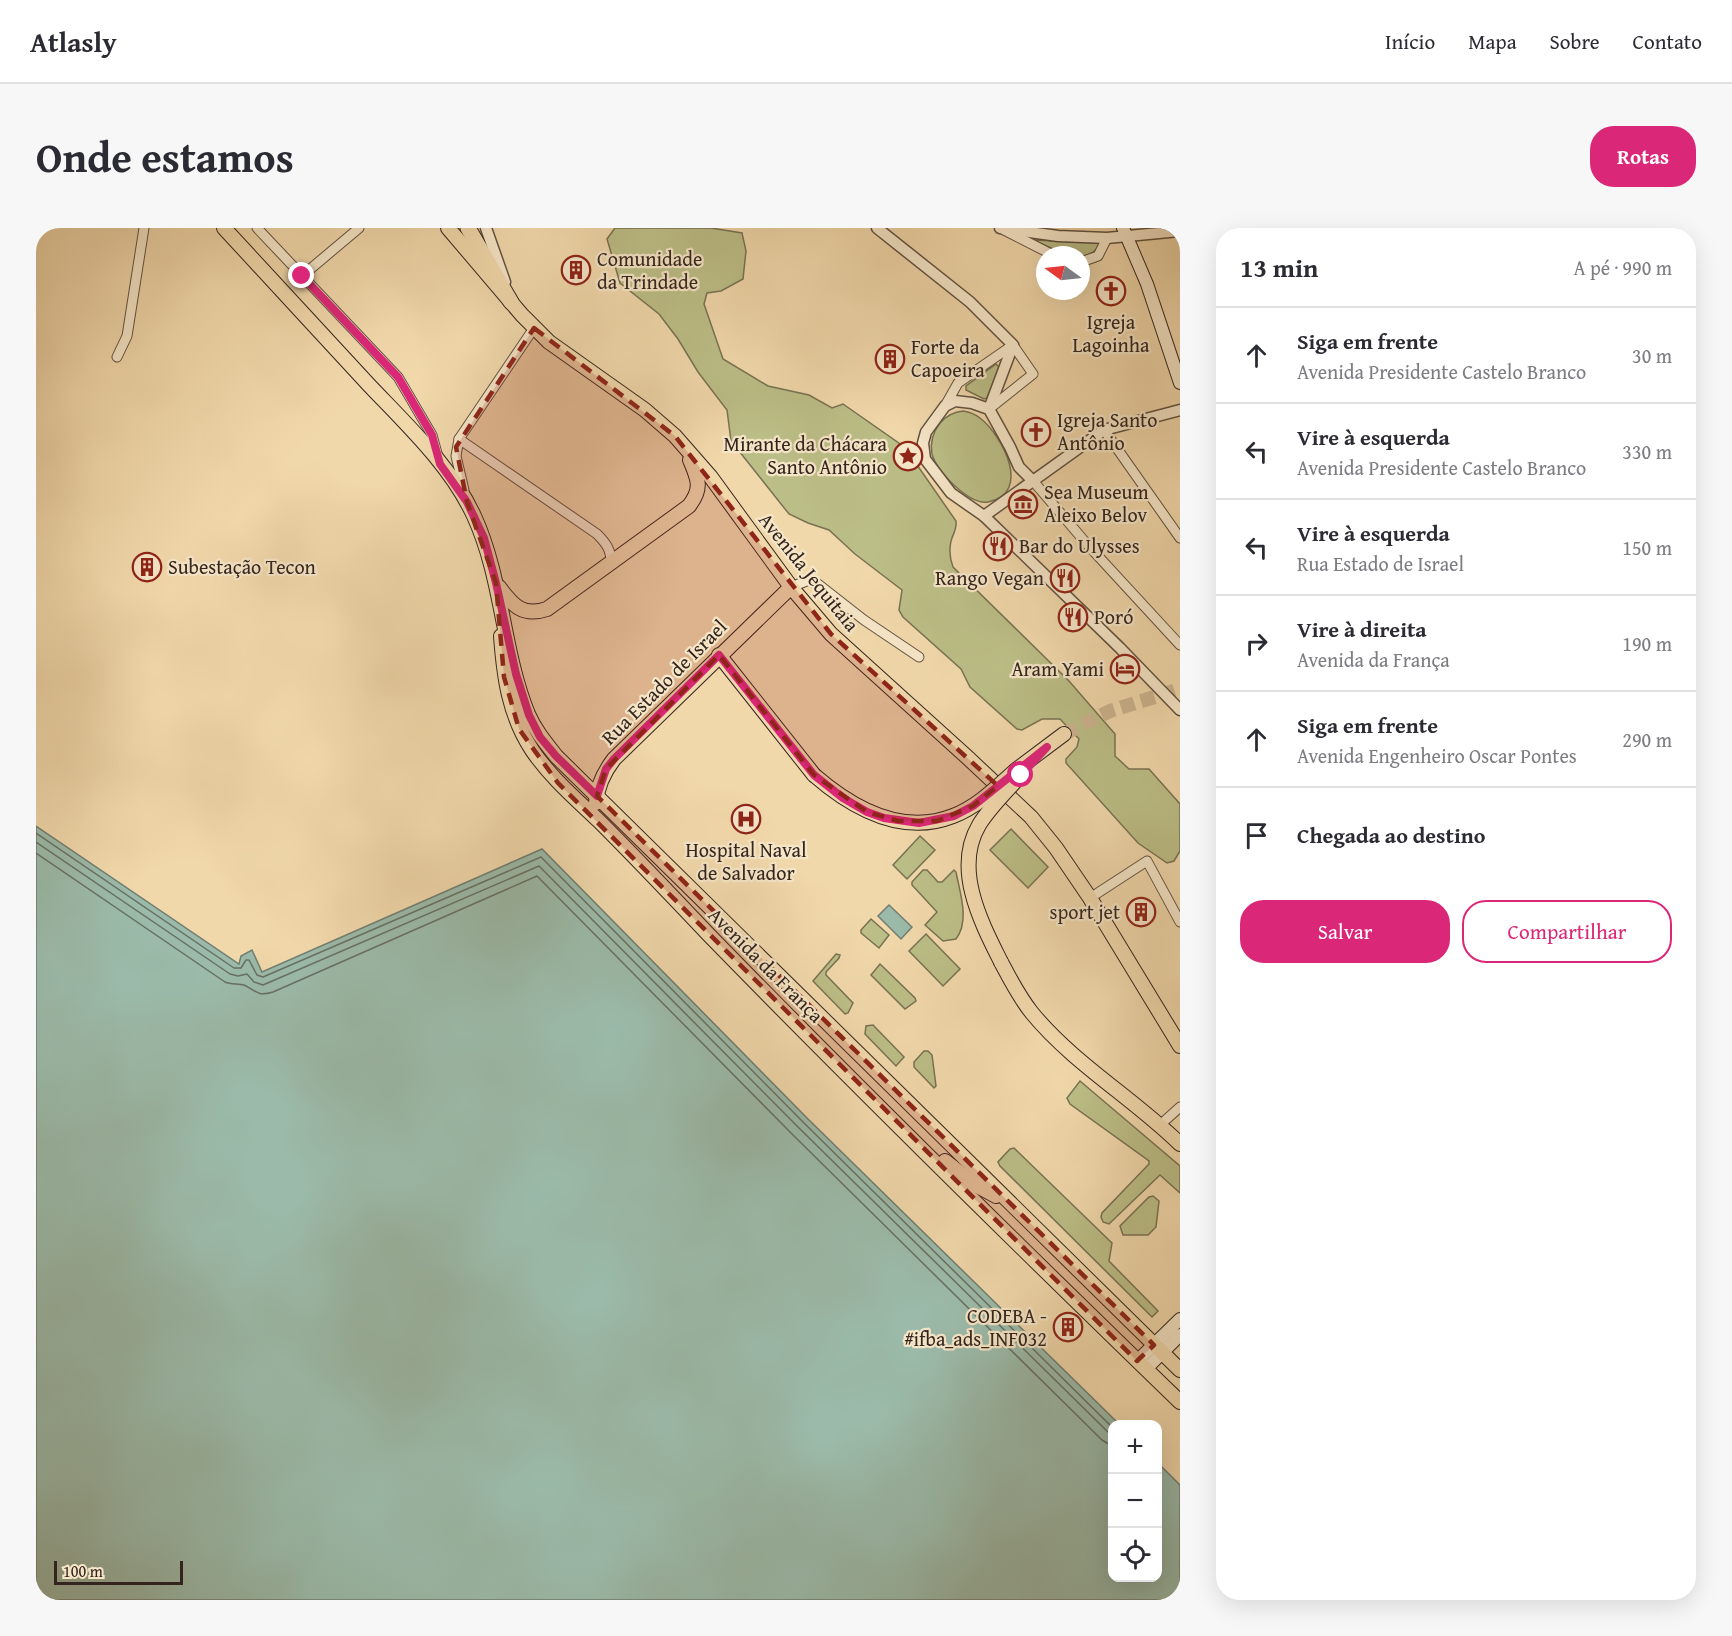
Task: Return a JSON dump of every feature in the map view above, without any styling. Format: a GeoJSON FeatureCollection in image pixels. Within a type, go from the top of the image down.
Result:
{"type":"FeatureCollection","features":[{"type":"Feature","properties":{"kind":"highway"},"geometry":{"type":"LineString","coordinates":[[468,228],[511,302]]}},
{"type":"Feature","properties":{"kind":"main road"},"geometry":{"type":"LineString","coordinates":[[224,228],[404,422],[440,464],[467,502],[484,538],[496,583],[516,607],[525,612],[539,612],[558,602],[689,506],[697,492],[698,478],[684,445]]}},
{"type":"Feature","properties":{"kind":"main road","name":"Avenida Jequitaia"},"geometry":{"type":"LineString","coordinates":[[448,228],[534,328],[567,356],[645,410],[684,445],[710,476],[808,609],[846,649],[967,757],[1031,818],[1056,848],[1090,898],[1180,1046]]}},
{"type":"Feature","properties":{"kind":"main road"},"geometry":{"type":"LineString","coordinates":[[1125,232],[1147,284],[1180,383]]}},
{"type":"Feature","properties":{"kind":"main road","name":"Avenida da França"},"geometry":{"type":"LineString","coordinates":[[496,583],[516,674],[529,715],[540,737],[556,756],[1180,1370]]}},
{"type":"Feature","properties":{"kind":"main road","name":"Avenida da França"},"geometry":{"type":"LineString","coordinates":[[496,583],[508,698],[519,729],[558,783],[599,822],[771,999],[1180,1402]]}},
{"type":"Feature","properties":{"kind":"main road","name":"Rua Estado de Israel"},"geometry":{"type":"LineString","coordinates":[[599,822],[596,808],[597,796],[606,769],[614,759],[790,587]]}},
{"type":"Feature","properties":{"kind":"main road"},"geometry":{"type":"LineString","coordinates":[[719,655],[814,775],[843,798],[867,812],[898,821],[919,823],[954,816],[973,806],[1064,734]]}},
{"type":"Feature","properties":{"kind":"main road"},"geometry":{"type":"LineString","coordinates":[[1018,772],[983,819],[974,838],[970,855],[971,890],[984,926],[1020,996],[1052,1035],[1180,1144]]}},
{"type":"Feature","properties":{"kind":"main road"},"geometry":{"type":"LineString","coordinates":[[922,1149],[941,1158],[982,1189],[1007,1200]]}},
{"type":"Feature","properties":{"kind":"main road"},"geometry":{"type":"LineString","coordinates":[[1142,1365],[1158,1349],[1180,1319]]}},
{"type":"Feature","properties":{"kind":"main road"},"geometry":{"type":"LineString","coordinates":[[1158,1349],[1180,1335]]}},
{"type":"Feature","properties":{"kind":"street"},"geometry":{"type":"LineString","coordinates":[[117,357],[127,336],[144,228]]}},
{"type":"Feature","properties":{"kind":"street"},"geometry":{"type":"LineString","coordinates":[[257,228],[398,377],[432,435],[440,464]]}},
{"type":"Feature","properties":{"kind":"street"},"geometry":{"type":"LineString","coordinates":[[302,276],[359,228]]}},
{"type":"Feature","properties":{"kind":"street"},"geometry":{"type":"LineString","coordinates":[[486,228],[511,302]]}},
{"type":"Feature","properties":{"kind":"street"},"geometry":{"type":"LineString","coordinates":[[877,228],[970,302],[1013,345],[1033,374],[988,409]]}},
{"type":"Feature","properties":{"kind":"street"},"geometry":{"type":"LineString","coordinates":[[1000,228],[1058,236],[1107,238],[1125,232],[1176,232]]}},
{"type":"Feature","properties":{"kind":"street"},"geometry":{"type":"LineString","coordinates":[[1000,228],[1036,246]]}},
{"type":"Feature","properties":{"kind":"street"},"geometry":{"type":"LineString","coordinates":[[1090,258],[1098,255],[1107,238]]}},
{"type":"Feature","properties":{"kind":"street"},"geometry":{"type":"LineString","coordinates":[[467,502],[456,456],[459,439],[534,328]]}},
{"type":"Feature","properties":{"kind":"street"},"geometry":{"type":"LineString","coordinates":[[1013,345],[958,383],[926,432],[923,443],[925,459],[951,493],[984,516],[1120,648],[1180,710]]}},
{"type":"Feature","properties":{"kind":"street"},"geometry":{"type":"LineString","coordinates":[[988,409],[1013,345]]}},
{"type":"Feature","properties":{"kind":"street"},"geometry":{"type":"LineString","coordinates":[[945,406],[961,401],[988,409],[1019,467],[1180,645]]}},
{"type":"Feature","properties":{"kind":"street"},"geometry":{"type":"LineString","coordinates":[[984,516],[1104,430],[1180,410]]}},
{"type":"Feature","properties":{"kind":"street"},"geometry":{"type":"LineString","coordinates":[[1104,430],[1180,538]]}},
{"type":"Feature","properties":{"kind":"street"},"geometry":{"type":"LineString","coordinates":[[459,439],[597,534],[608,546],[611,562]]}},
{"type":"Feature","properties":{"kind":"street"},"geometry":{"type":"LineString","coordinates":[[790,587],[809,580],[818,584],[864,620],[919,657]]}},
{"type":"Feature","properties":{"kind":"street"},"geometry":{"type":"LineString","coordinates":[[1090,898],[1147,861],[1180,922]]}},
{"type":"Feature","properties":{"kind":"street"},"geometry":{"type":"LineString","coordinates":[[1160,1125],[1180,1107]]}},
{"type":"Feature","properties":{"kind":"highlighted area"},"geometry":{"type":"Polygon","coordinates":[[[534,328],[675,436],[831,634],[998,786],[973,806],[937,821],[898,821],[867,812],[814,775],[719,655],[606,769],[597,796],[1154,1345],[1137,1361],[558,783],[519,729],[504,677],[496,583],[467,502],[456,447],[534,328]]]}},
{"type":"Feature","properties":{"kind":"green space"},"geometry":{"type":"Polygon","coordinates":[[[615,228],[711,228],[742,233],[746,251],[743,279],[721,291],[707,293],[704,304],[723,359],[768,386],[809,395],[832,408],[843,404],[903,446],[897,455],[912,465],[915,462],[956,521],[950,548],[953,567],[1069,681],[1115,734],[1115,756],[1129,769],[1149,769],[1180,804],[1180,851],[1174,861],[1167,863],[1138,843],[1066,763],[1066,759],[1077,747],[1079,739],[1060,719],[1042,719],[1022,730],[1017,729],[970,687],[961,669],[903,617],[899,610],[902,590],[855,554],[829,530],[789,514],[731,441],[727,410],[698,372],[678,339],[659,314],[620,283],[607,239],[615,228]]]}},
{"type":"Feature","properties":{"kind":"green space"},"geometry":{"type":"Polygon","coordinates":[[[1034,240],[1101,243],[1090,254],[1090,246],[1047,246],[1034,240]]]}},
{"type":"Feature","properties":{"kind":"green space"},"geometry":{"type":"Polygon","coordinates":[[[996,364],[999,367],[987,398],[984,399],[966,390],[966,386],[996,364]]]}},
{"type":"Feature","properties":{"kind":"green space"},"geometry":{"type":"Polygon","coordinates":[[[963,411],[976,415],[989,426],[997,437],[1009,463],[1011,476],[1009,487],[1001,497],[988,502],[972,498],[954,486],[940,469],[932,454],[933,438],[940,423],[950,415],[963,411]]]}},
{"type":"Feature","properties":{"kind":"green space"},"geometry":{"type":"Polygon","coordinates":[[[1011,829],[1048,867],[1028,888],[990,850],[1011,829]]]}},
{"type":"Feature","properties":{"kind":"green space"},"geometry":{"type":"Polygon","coordinates":[[[920,836],[935,850],[907,879],[893,865],[920,836]]]}},
{"type":"Feature","properties":{"kind":"green space"},"geometry":{"type":"Polygon","coordinates":[[[923,870],[927,870],[938,882],[942,882],[954,870],[956,872],[963,915],[960,932],[956,939],[943,941],[925,925],[937,912],[912,885],[923,870]]]}},
{"type":"Feature","properties":{"kind":"green space"},"geometry":{"type":"Polygon","coordinates":[[[871,919],[889,935],[879,948],[861,933],[871,919]]]}},
{"type":"Feature","properties":{"kind":"green space"},"geometry":{"type":"Polygon","coordinates":[[[926,934],[960,969],[943,986],[909,951],[926,934]]]}},
{"type":"Feature","properties":{"kind":"green space"},"geometry":{"type":"Polygon","coordinates":[[[836,954],[840,955],[839,958],[826,972],[826,975],[853,1003],[848,1013],[845,1014],[813,981],[836,954]]]}},
{"type":"Feature","properties":{"kind":"green space"},"geometry":{"type":"Polygon","coordinates":[[[880,964],[916,1001],[905,1009],[871,975],[880,964]]]}},
{"type":"Feature","properties":{"kind":"green space"},"geometry":{"type":"Polygon","coordinates":[[[873,1025],[904,1057],[896,1066],[865,1034],[866,1026],[873,1025]]]}},
{"type":"Feature","properties":{"kind":"green space"},"geometry":{"type":"Polygon","coordinates":[[[924,1051],[932,1055],[936,1086],[934,1088],[914,1067],[914,1062],[924,1051]]]}},
{"type":"Feature","properties":{"kind":"green space"},"geometry":{"type":"Polygon","coordinates":[[[1080,1081],[1180,1166],[1180,1193],[1160,1175],[1109,1224],[1103,1222],[1102,1213],[1149,1164],[1149,1161],[1070,1104],[1067,1098],[1080,1081]]]}},
{"type":"Feature","properties":{"kind":"green space"},"geometry":{"type":"Polygon","coordinates":[[[1014,1148],[1112,1243],[1109,1261],[1158,1311],[1152,1317],[1000,1166],[998,1162],[1010,1149],[1014,1148]]]}},
{"type":"Feature","properties":{"kind":"green space"},"geometry":{"type":"Polygon","coordinates":[[[1153,1196],[1159,1201],[1156,1227],[1148,1235],[1123,1235],[1120,1226],[1149,1197],[1153,1196]]]}},
{"type":"Feature","properties":{"kind":"water"},"geometry":{"type":"Polygon","coordinates":[[[36,826],[239,964],[241,956],[252,950],[262,972],[542,849],[808,1119],[1115,1420],[1108,1420],[1108,1582],[1162,1582],[1162,1467],[1180,1485],[1180,1600],[36,1600],[36,826]]]}},
{"type":"Feature","properties":{"kind":"water"},"geometry":{"type":"Polygon","coordinates":[[[889,905],[912,927],[901,939],[878,916],[889,905]]]}},
{"type":"Feature","properties":{"kind":"tunnel"},"geometry":{"type":"LineString","coordinates":[[1064,734],[1110,711],[1180,689]]}},
{"type":"Feature","properties":{"kind":"place","name":"Comunidade da Trindade"},"geometry":{"type":"Point","coordinates":[576,270]}},
{"type":"Feature","properties":{"kind":"place","name":"Igreja Lagoinha"},"geometry":{"type":"Point","coordinates":[1111,291]}},
{"type":"Feature","properties":{"kind":"place","name":"Forte da Capoeira"},"geometry":{"type":"Point","coordinates":[890,359]}},
{"type":"Feature","properties":{"kind":"place","name":"Igreja Santo Antônio"},"geometry":{"type":"Point","coordinates":[1036,432]}},
{"type":"Feature","properties":{"kind":"place","name":"Mirante da Chácara Santo Antônio"},"geometry":{"type":"Point","coordinates":[908,456]}},
{"type":"Feature","properties":{"kind":"place","name":"Sea Museum Aleixo Belov"},"geometry":{"type":"Point","coordinates":[1023,504]}},
{"type":"Feature","properties":{"kind":"place","name":"Bar do Ulysses"},"geometry":{"type":"Point","coordinates":[998,546]}},
{"type":"Feature","properties":{"kind":"place","name":"Subestação Tecon"},"geometry":{"type":"Point","coordinates":[147,567]}},
{"type":"Feature","properties":{"kind":"place","name":"Rango Vegan"},"geometry":{"type":"Point","coordinates":[1065,578]}},
{"type":"Feature","properties":{"kind":"place","name":"Poró"},"geometry":{"type":"Point","coordinates":[1073,617]}},
{"type":"Feature","properties":{"kind":"place","name":"Aram Yami"},"geometry":{"type":"Point","coordinates":[1125,669]}},
{"type":"Feature","properties":{"kind":"place","name":"Hospital Naval de Salvador"},"geometry":{"type":"Point","coordinates":[746,819]}},
{"type":"Feature","properties":{"kind":"place","name":"sport jet"},"geometry":{"type":"Point","coordinates":[1141,912]}},
{"type":"Feature","properties":{"kind":"place","name":"CODEBA - #ifba_ads_INF032"},"geometry":{"type":"Point","coordinates":[1068,1327]}},
{"type":"Feature","properties":{"kind":"route"},"geometry":{"type":"LineString","coordinates":[[302,276],[398,377],[432,435],[440,464],[467,502],[484,538],[516,674],[529,715],[540,737],[597,796],[606,769],[614,759],[719,655],[814,775],[843,798],[867,812],[898,821],[919,823],[954,816],[973,806],[1047,747],[1021,775]]}}]}
